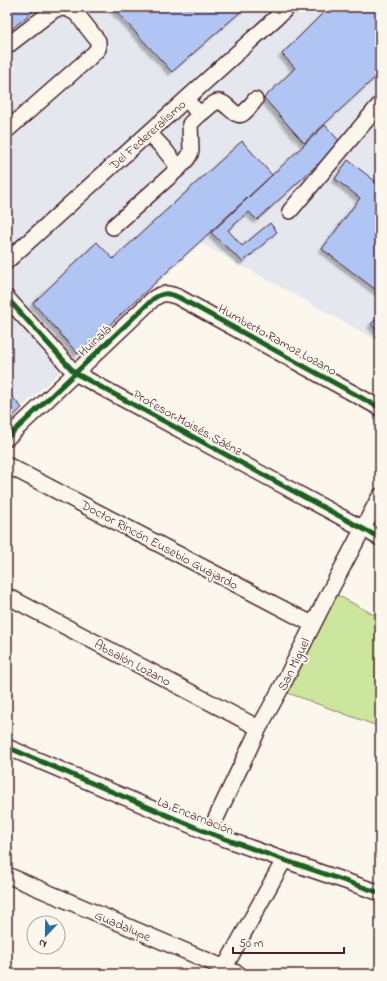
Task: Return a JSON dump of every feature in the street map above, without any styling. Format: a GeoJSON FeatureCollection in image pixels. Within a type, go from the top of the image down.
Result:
{"type":"FeatureCollection","features":[{"type":"Feature","properties":{"kind":"street","name":"Del Federeralismo"},"geometry":{"type":"LineString","coordinates":[[7,261],[288,7]]}},
{"type":"Feature","properties":{"kind":"street"},"geometry":{"type":"LineString","coordinates":[[7,46],[55,9],[66,8],[76,13],[98,41],[98,49],[89,58],[7,130]]}},
{"type":"Feature","properties":{"kind":"street"},"geometry":{"type":"LineString","coordinates":[[186,99],[197,110],[199,115]]}},
{"type":"Feature","properties":{"kind":"street"},"geometry":{"type":"LineString","coordinates":[[113,227],[179,168],[187,159],[191,150],[190,124],[199,115],[214,103],[222,102],[239,115],[242,114],[255,100]]}},
{"type":"Feature","properties":{"kind":"street"},"geometry":{"type":"LineString","coordinates":[[290,211],[380,104]]}},
{"type":"Feature","properties":{"kind":"street"},"geometry":{"type":"LineString","coordinates":[[149,133],[179,168]]}},
{"type":"Feature","properties":{"kind":"street","name":"Huinalá"},"geometry":{"type":"LineString","coordinates":[[7,438],[153,299],[164,293]]}},
{"type":"Feature","properties":{"kind":"street","name":"Humberto Ramoz Lozano"},"geometry":{"type":"LineString","coordinates":[[164,293],[178,297],[380,408]]}},
{"type":"Feature","properties":{"kind":"street","name":"Profesor Moisés Sáénz"},"geometry":{"type":"LineString","coordinates":[[7,298],[75,373],[380,538]]}},
{"type":"Feature","properties":{"kind":"street","name":"Doctor Rincón Eusebio Guajardo"},"geometry":{"type":"LineString","coordinates":[[7,465],[312,624]]}},
{"type":"Feature","properties":{"kind":"street","name":"San Miguel"},"geometry":{"type":"LineString","coordinates":[[209,833],[259,728],[380,496]]}},
{"type":"Feature","properties":{"kind":"street","name":"Absalón Lozano"},"geometry":{"type":"LineString","coordinates":[[7,596],[259,728]]}},
{"type":"Feature","properties":{"kind":"street","name":"La Encarnación"},"geometry":{"type":"LineString","coordinates":[[7,747],[209,833],[284,860],[378,890]]}},
{"type":"Feature","properties":{"kind":"street"},"geometry":{"type":"LineString","coordinates":[[223,971],[284,860]]}},
{"type":"Feature","properties":{"kind":"street","name":"Guadalupe"},"geometry":{"type":"LineString","coordinates":[[7,875],[223,971],[239,974]]}},
{"type":"Feature","properties":{"kind":"shaded area"},"geometry":{"type":"Polygon","coordinates":[[[7,7],[380,7],[380,342],[199,242],[7,421],[7,7]]]}},
{"type":"Feature","properties":{"kind":"green space"},"geometry":{"type":"Polygon","coordinates":[[[330,591],[380,618],[380,727],[280,690],[330,591]]]}},
{"type":"Feature","properties":{"kind":"building"},"geometry":{"type":"Polygon","coordinates":[[[7,7],[38,7],[7,33],[7,7]]]}},
{"type":"Feature","properties":{"kind":"building"},"geometry":{"type":"Polygon","coordinates":[[[112,7],[246,7],[172,72],[112,7]]]}},
{"type":"Feature","properties":{"kind":"building"},"geometry":{"type":"Polygon","coordinates":[[[329,7],[380,7],[380,73],[304,143],[264,98],[295,68],[282,54],[329,7]]]}},
{"type":"Feature","properties":{"kind":"building"},"geometry":{"type":"Polygon","coordinates":[[[325,125],[341,143],[257,220],[249,212],[228,230],[242,246],[270,223],[277,232],[243,262],[211,233],[325,125]]]}},
{"type":"Feature","properties":{"kind":"building"},"geometry":{"type":"Polygon","coordinates":[[[242,141],[272,175],[78,354],[33,303],[97,242],[113,259],[242,141]]]}},
{"type":"Feature","properties":{"kind":"building"},"geometry":{"type":"Polygon","coordinates":[[[348,160],[380,185],[380,293],[322,249],[360,198],[335,179],[348,160]]]}},
{"type":"Feature","properties":{"kind":"building"},"geometry":{"type":"Polygon","coordinates":[[[380,316],[380,334],[371,324],[380,316]]]}},
{"type":"Feature","properties":{"kind":"building"},"geometry":{"type":"Polygon","coordinates":[[[7,391],[22,408],[7,422],[7,391]]]}},
{"type":"Feature","properties":{"kind":"cycle path"},"geometry":{"type":"LineString","coordinates":[[7,438],[153,299],[165,294],[178,297],[380,408]]}},
{"type":"Feature","properties":{"kind":"cycle path"},"geometry":{"type":"LineString","coordinates":[[7,298],[75,373],[380,538]]}},
{"type":"Feature","properties":{"kind":"cycle path"},"geometry":{"type":"LineString","coordinates":[[7,747],[209,833],[380,893]]}}]}
